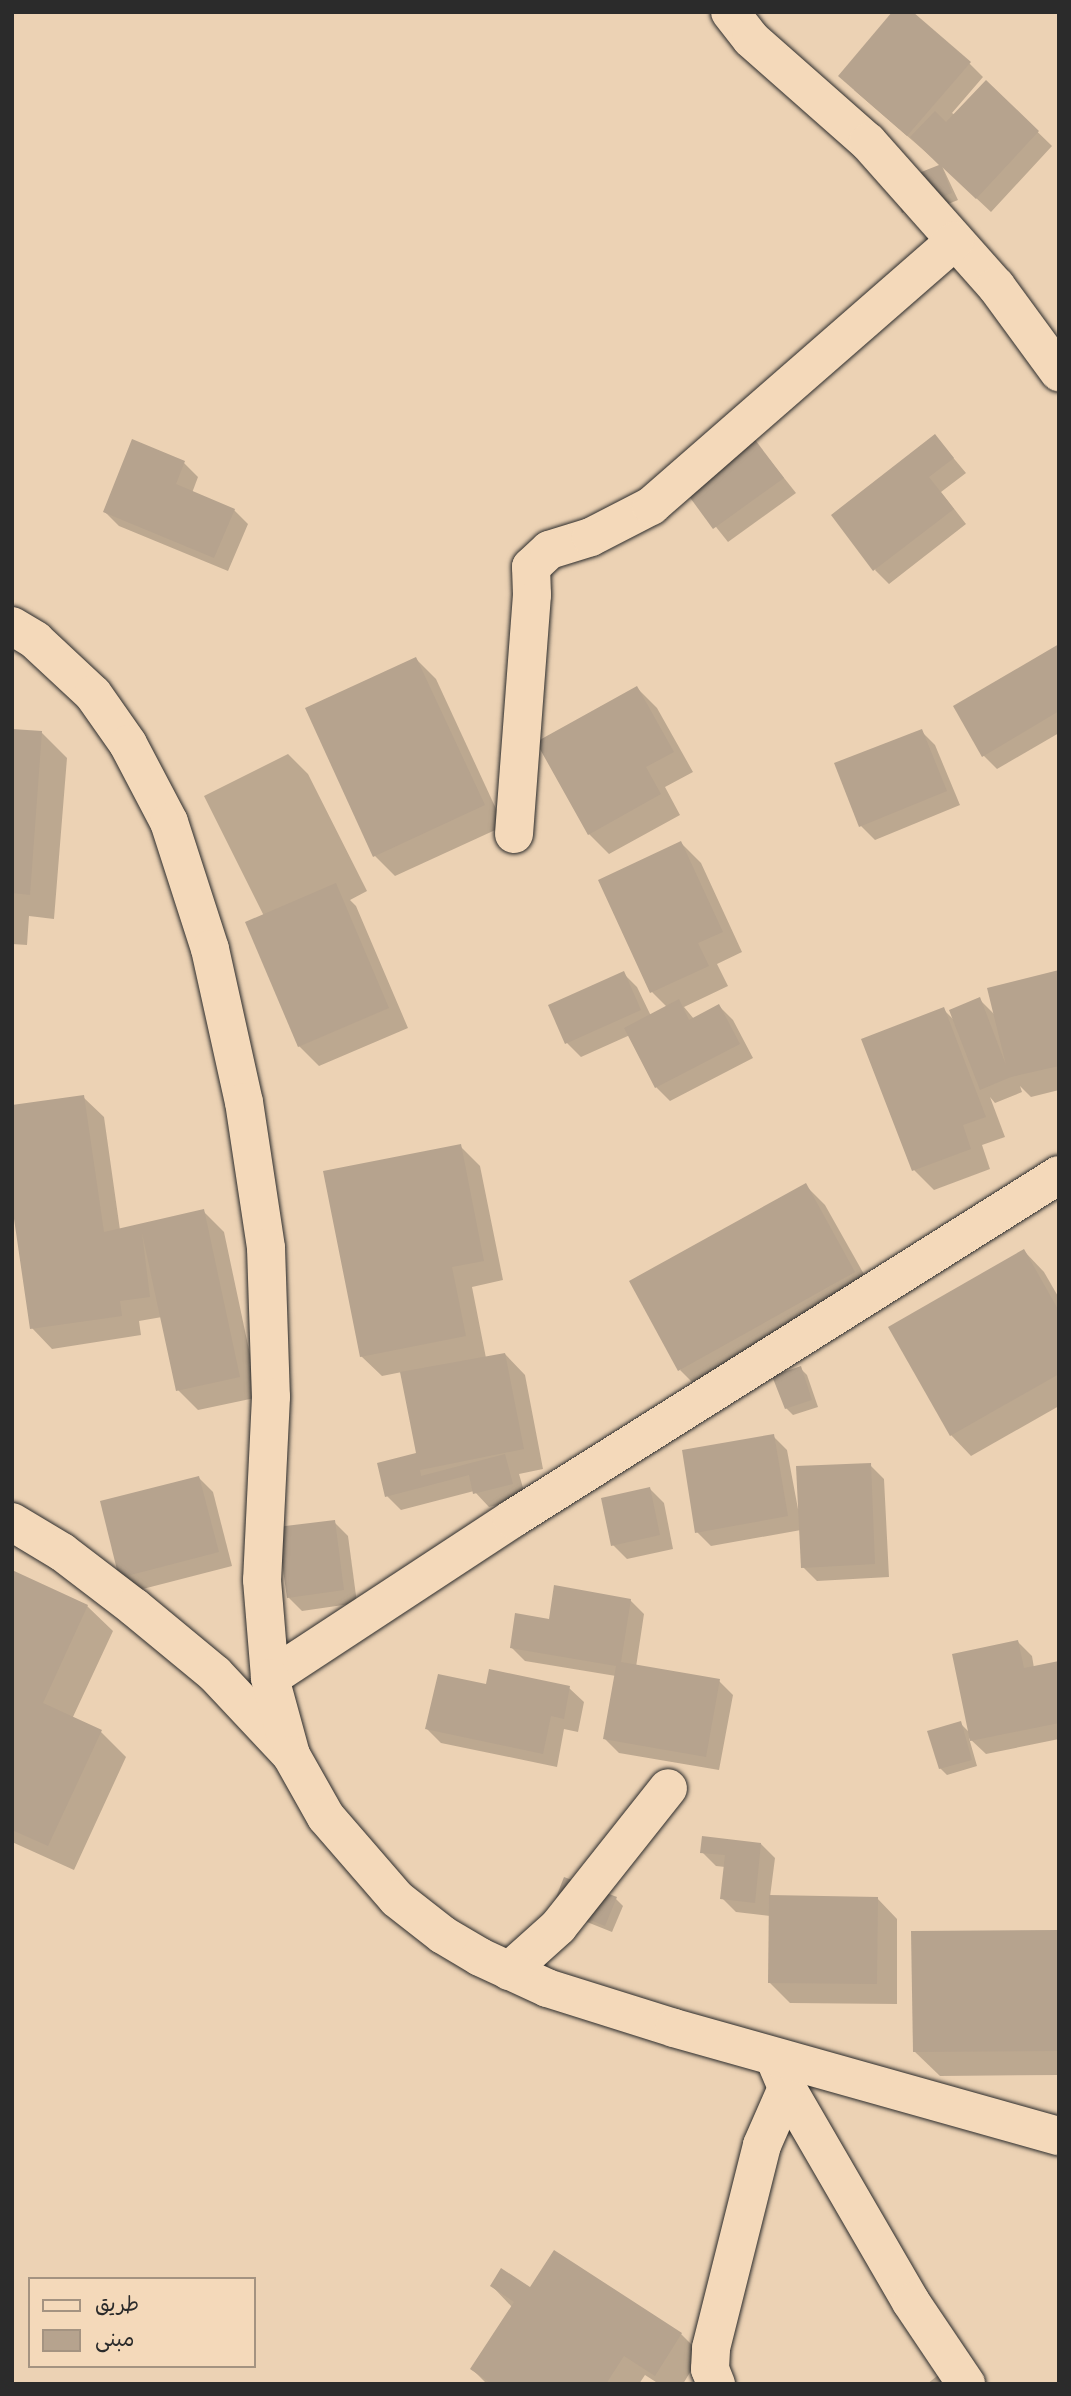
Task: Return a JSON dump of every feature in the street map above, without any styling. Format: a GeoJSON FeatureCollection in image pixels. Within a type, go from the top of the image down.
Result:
{"type":"FeatureCollection","features":[{"type":"Feature","properties":{"kind":"street"},"geometry":{"type":"LineString","coordinates":[[730,12],[751,39],[868,142],[996,286],[1059,372]]}},
{"type":"Feature","properties":{"kind":"street"},"geometry":{"type":"LineString","coordinates":[[514,834],[532,594],[531,567],[549,550],[591,537],[651,506],[955,241]]}},
{"type":"Feature","properties":{"kind":"street"},"geometry":{"type":"LineString","coordinates":[[12,626],[35,640],[93,694],[128,744],[169,822],[210,949],[244,1102],[266,1248],[271,1397],[262,1580],[270,1678],[291,1755]]}},
{"type":"Feature","properties":{"kind":"street"},"geometry":{"type":"LineString","coordinates":[[270,1678],[512,1519],[1059,1175]]}},
{"type":"Feature","properties":{"kind":"street"},"geometry":{"type":"LineString","coordinates":[[12,1522],[62,1552],[134,1606],[215,1674],[291,1755],[326,1816],[397,1899],[443,1935],[547,1988],[781,2072],[1059,2136]]}},
{"type":"Feature","properties":{"kind":"street"},"geometry":{"type":"LineString","coordinates":[[509,1970],[558,1927],[668,1788]]}},
{"type":"Feature","properties":{"kind":"street"},"geometry":{"type":"LineString","coordinates":[[716,2384],[710,2369],[711,2348],[781,2072]]}},
{"type":"Feature","properties":{"kind":"street"},"geometry":{"type":"LineString","coordinates":[[781,2072],[911,2302],[966,2384]]}},
{"type":"Feature","properties":{"kind":"building"},"geometry":{"type":"Polygon","coordinates":[[[892,12],[913,12],[971,62],[907,136],[838,76],[892,12]]]}},
{"type":"Feature","properties":{"kind":"building"},"geometry":{"type":"Polygon","coordinates":[[[986,80],[1039,131],[976,199],[942,167],[952,193],[902,213],[891,184],[939,165],[910,137],[935,111],[946,122],[986,80]]]}},
{"type":"Feature","properties":{"kind":"building"},"geometry":{"type":"Polygon","coordinates":[[[935,434],[954,458],[929,477],[954,509],[873,571],[831,515],[935,434]]]}},
{"type":"Feature","properties":{"kind":"building"},"geometry":{"type":"Polygon","coordinates":[[[753,437],[784,478],[713,529],[683,488],[753,437]]]}},
{"type":"Feature","properties":{"kind":"building"},"geometry":{"type":"Polygon","coordinates":[[[132,439],[185,461],[176,484],[235,509],[214,558],[103,512],[132,439]]]}},
{"type":"Feature","properties":{"kind":"building"},"geometry":{"type":"Polygon","coordinates":[[[1059,644],[1059,711],[982,757],[953,706],[1059,644]]]}},
{"type":"Feature","properties":{"kind":"building"},"geometry":{"type":"Polygon","coordinates":[[[416,657],[485,805],[373,857],[305,708],[416,657]]]}},
{"type":"Feature","properties":{"kind":"building"},"geometry":{"type":"Polygon","coordinates":[[[637,686],[674,752],[646,767],[661,794],[588,835],[536,742],[637,686]]]}},
{"type":"Feature","properties":{"kind":"building"},"geometry":{"type":"Polygon","coordinates":[[[12,729],[42,731],[30,895],[12,893],[12,729]]]}},
{"type":"Feature","properties":{"kind":"building"},"geometry":{"type":"Polygon","coordinates":[[[922,729],[947,791],[859,827],[834,763],[922,729]]]}},
{"type":"Feature","properties":{"kind":"building"},"geometry":{"type":"Polygon","coordinates":[[[681,841],[723,932],[698,943],[709,966],[650,993],[598,880],[681,841]]]}},
{"type":"Feature","properties":{"kind":"building"},"geometry":{"type":"Polygon","coordinates":[[[336,883],[389,1008],[298,1047],[245,922],[336,883]]]}},
{"type":"Feature","properties":{"kind":"building"},"geometry":{"type":"Polygon","coordinates":[[[1059,970],[1059,1066],[1011,1077],[980,1090],[949,1010],[980,997],[1006,1065],[987,988],[1059,970]]]}},
{"type":"Feature","properties":{"kind":"building"},"geometry":{"type":"Polygon","coordinates":[[[624,971],[641,1010],[565,1044],[548,1005],[624,971]]]}},
{"type":"Feature","properties":{"kind":"building"},"geometry":{"type":"Polygon","coordinates":[[[679,999],[689,1020],[719,1004],[740,1044],[655,1088],[624,1028],[679,999]]]}},
{"type":"Feature","properties":{"kind":"building"},"geometry":{"type":"Polygon","coordinates":[[[944,1007],[986,1117],[963,1125],[971,1149],[912,1171],[861,1039],[944,1007]]]}},
{"type":"Feature","properties":{"kind":"building"},"geometry":{"type":"Polygon","coordinates":[[[84,1095],[104,1232],[204,1209],[240,1377],[176,1391],[142,1233],[150,1297],[120,1301],[122,1316],[30,1329],[12,1205],[12,1105],[84,1095]]]}},
{"type":"Feature","properties":{"kind":"building"},"geometry":{"type":"Polygon","coordinates":[[[461,1144],[484,1261],[452,1267],[466,1336],[360,1357],[323,1171],[461,1144]]]}},
{"type":"Feature","properties":{"kind":"building"},"geometry":{"type":"Polygon","coordinates":[[[806,1183],[855,1272],[678,1371],[629,1281],[806,1183]]]}},
{"type":"Feature","properties":{"kind":"building"},"geometry":{"type":"Polygon","coordinates":[[[1024,1249],[1059,1311],[1059,1374],[950,1436],[888,1327],[1024,1249]]]}},
{"type":"Feature","properties":{"kind":"building"},"geometry":{"type":"Polygon","coordinates":[[[505,1353],[524,1449],[420,1470],[421,1476],[505,1454],[513,1484],[473,1494],[469,1475],[385,1497],[377,1463],[416,1453],[400,1372],[505,1353]]]}},
{"type":"Feature","properties":{"kind":"building"},"geometry":{"type":"Polygon","coordinates":[[[801,1366],[812,1400],[785,1409],[772,1376],[801,1366]]]}},
{"type":"Feature","properties":{"kind":"building"},"geometry":{"type":"Polygon","coordinates":[[[774,1434],[788,1516],[695,1533],[682,1450],[774,1434]]]}},
{"type":"Feature","properties":{"kind":"building"},"geometry":{"type":"Polygon","coordinates":[[[871,1463],[875,1564],[801,1568],[796,1466],[871,1463]]]}},
{"type":"Feature","properties":{"kind":"building"},"geometry":{"type":"Polygon","coordinates":[[[199,1476],[219,1552],[119,1578],[100,1501],[199,1476]]]}},
{"type":"Feature","properties":{"kind":"building"},"geometry":{"type":"Polygon","coordinates":[[[650,1487],[660,1535],[611,1546],[601,1498],[650,1487]]]}},
{"type":"Feature","properties":{"kind":"building"},"geometry":{"type":"Polygon","coordinates":[[[335,1520],[344,1590],[287,1598],[277,1527],[335,1520]]]}},
{"type":"Feature","properties":{"kind":"building"},"geometry":{"type":"Polygon","coordinates":[[[12,1570],[88,1605],[43,1703],[102,1730],[48,1846],[12,1830],[12,1570]]]}},
{"type":"Feature","properties":{"kind":"building"},"geometry":{"type":"Polygon","coordinates":[[[554,1585],[631,1599],[621,1662],[720,1679],[706,1757],[603,1739],[616,1666],[510,1648],[515,1613],[549,1619],[554,1585]]]}},
{"type":"Feature","properties":{"kind":"building"},"geometry":{"type":"Polygon","coordinates":[[[1018,1640],[1024,1668],[1059,1661],[1059,1723],[970,1741],[952,1654],[1018,1640]]]}},
{"type":"Feature","properties":{"kind":"building"},"geometry":{"type":"Polygon","coordinates":[[[489,1669],[570,1686],[564,1719],[551,1716],[543,1754],[425,1729],[438,1674],[486,1684],[489,1669]]]}},
{"type":"Feature","properties":{"kind":"building"},"geometry":{"type":"Polygon","coordinates":[[[961,1721],[972,1760],[939,1769],[927,1731],[961,1721]]]}},
{"type":"Feature","properties":{"kind":"building"},"geometry":{"type":"Polygon","coordinates":[[[702,1836],[761,1843],[755,1903],[720,1899],[725,1855],[700,1853],[702,1836]]]}},
{"type":"Feature","properties":{"kind":"building"},"geometry":{"type":"Polygon","coordinates":[[[564,1877],[617,1897],[605,1926],[553,1905],[564,1877]]]}},
{"type":"Feature","properties":{"kind":"building"},"geometry":{"type":"Polygon","coordinates":[[[769,1895],[878,1897],[877,1984],[768,1983],[769,1895]]]}},
{"type":"Feature","properties":{"kind":"building"},"geometry":{"type":"Polygon","coordinates":[[[1059,1930],[1059,2051],[913,2052],[911,1931],[1059,1930]]]}},
{"type":"Feature","properties":{"kind":"building"},"geometry":{"type":"Polygon","coordinates":[[[554,2250],[682,2333],[655,2376],[624,2356],[606,2384],[492,2384],[470,2369],[514,2302],[490,2286],[501,2268],[530,2287],[554,2250]]]}}]}
